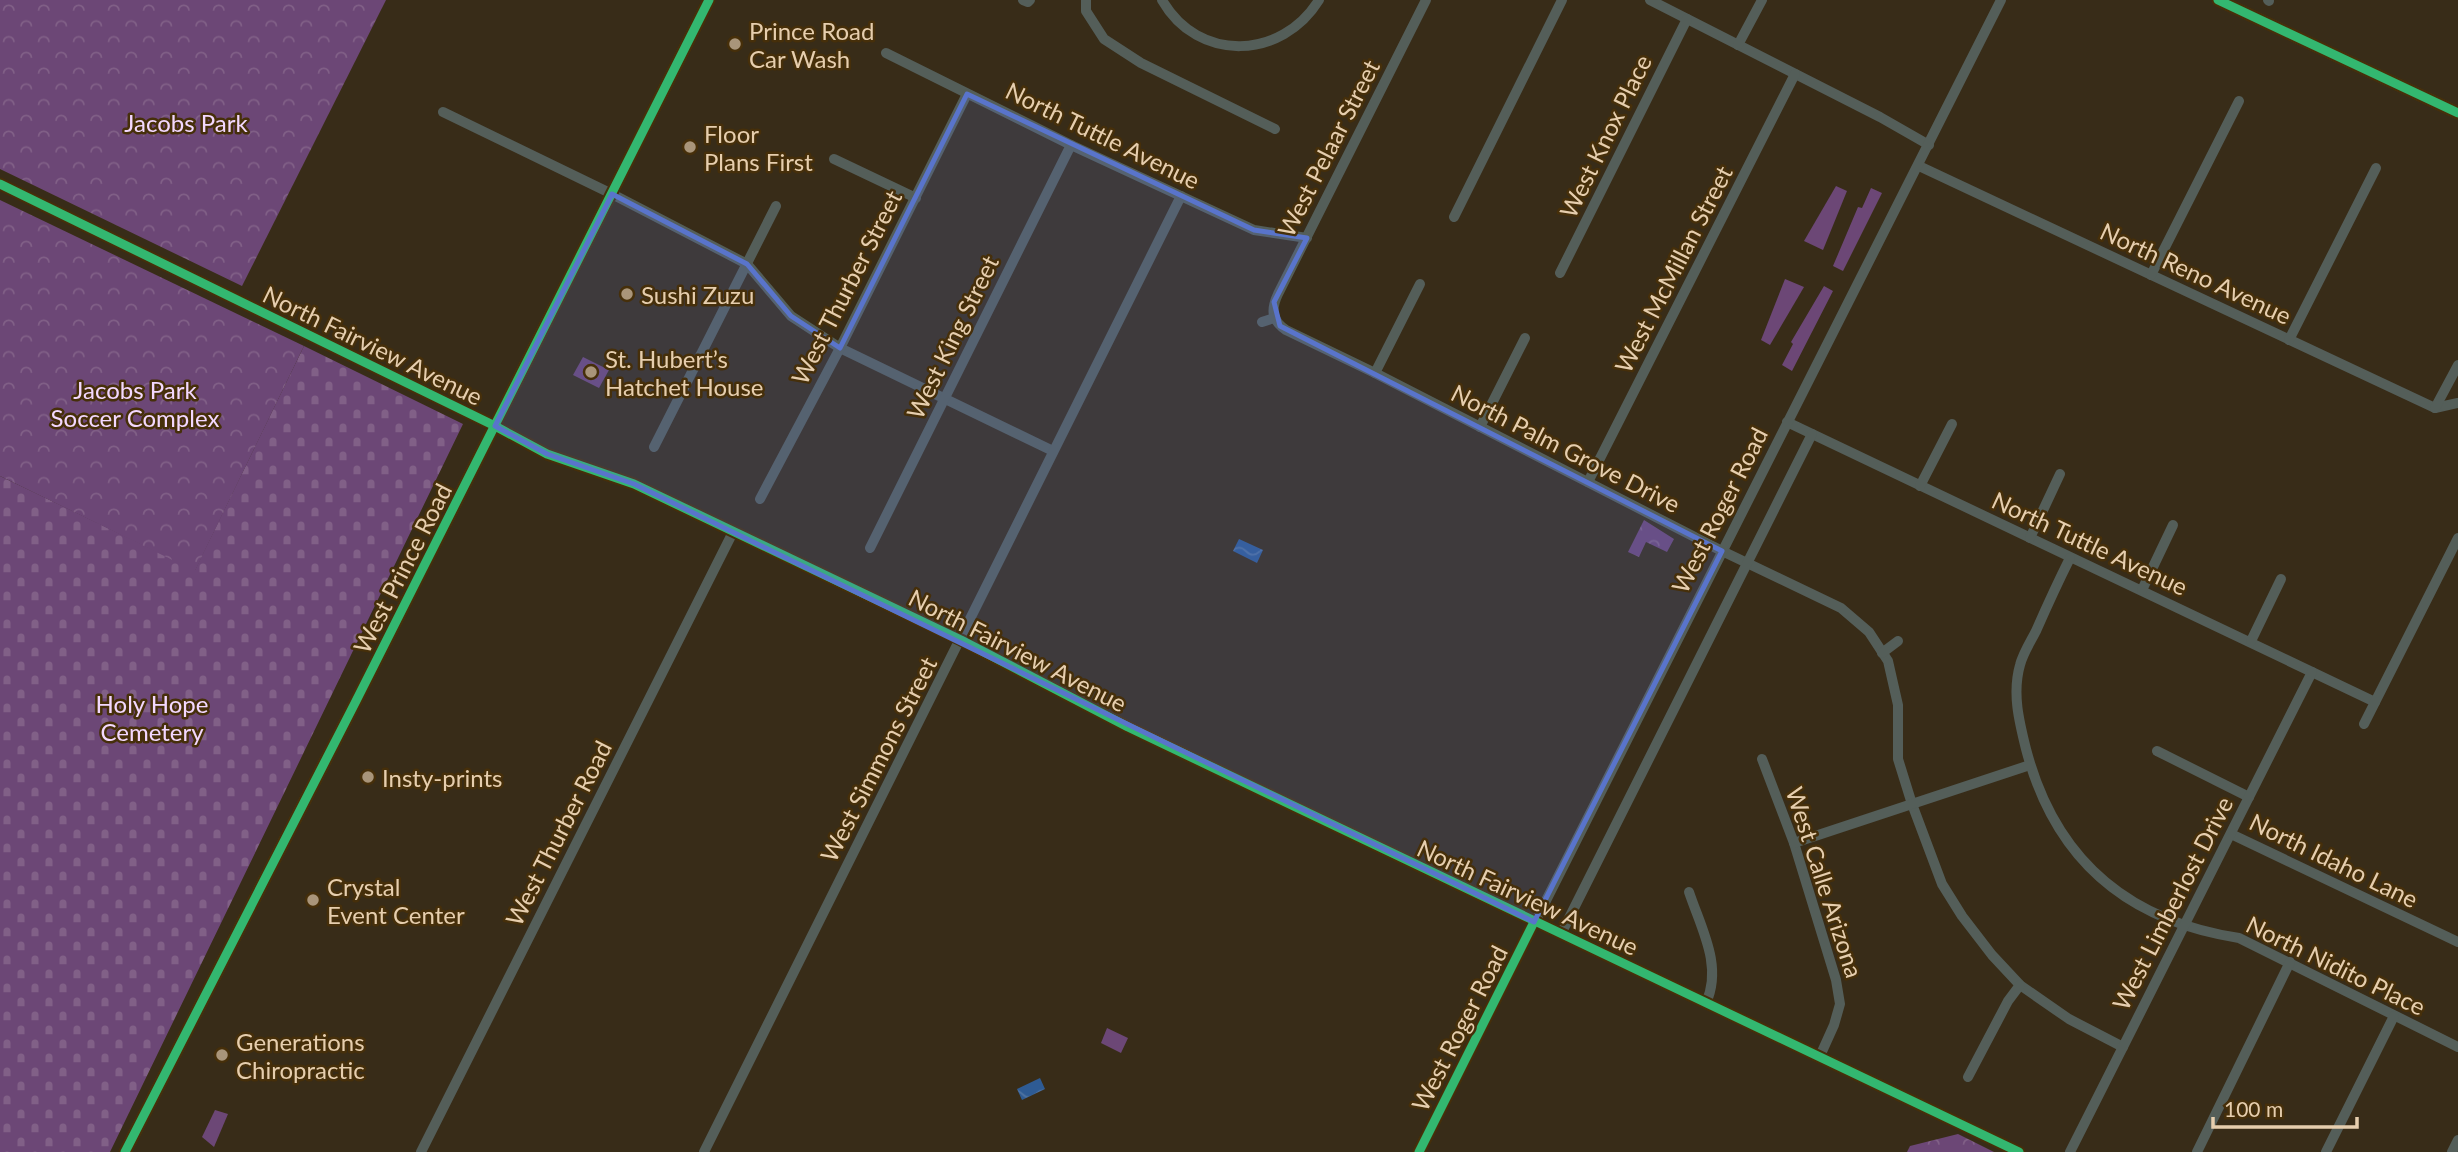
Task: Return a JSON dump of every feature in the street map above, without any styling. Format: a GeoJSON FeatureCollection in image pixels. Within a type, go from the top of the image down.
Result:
{"type":"FeatureCollection","features":[{"type":"Feature","properties":{"kind":"main road","name":"West Prince Road"},"geometry":{"type":"LineString","coordinates":[[125,1152],[709,0]]}},
{"type":"Feature","properties":{"kind":"main road"},"geometry":{"type":"LineString","coordinates":[[2218,0],[2458,113]]}},
{"type":"Feature","properties":{"kind":"street"},"geometry":{"type":"LineString","coordinates":[[1023,0],[1030,0]]}},
{"type":"Feature","properties":{"kind":"street"},"geometry":{"type":"LineString","coordinates":[[1086,0],[1086,11],[1104,38],[1141,63],[1275,129]]}},
{"type":"Feature","properties":{"kind":"street"},"geometry":{"type":"LineString","coordinates":[[1161,0],[1169,13],[1186,28],[1211,42],[1233,47],[1264,44],[1288,34],[1310,15],[1319,0]]}},
{"type":"Feature","properties":{"kind":"street","name":"West Pelaar Street"},"geometry":{"type":"LineString","coordinates":[[1274,317],[1274,302],[1426,0]]}},
{"type":"Feature","properties":{"kind":"street"},"geometry":{"type":"LineString","coordinates":[[1454,217],[1562,0]]}},
{"type":"Feature","properties":{"kind":"street"},"geometry":{"type":"LineString","coordinates":[[1650,0],[1929,145]]}},
{"type":"Feature","properties":{"kind":"street"},"geometry":{"type":"LineString","coordinates":[[1738,46],[1762,0]]}},
{"type":"Feature","properties":{"kind":"street","name":"West Roger Road"},"geometry":{"type":"LineString","coordinates":[[1419,1152],[2001,0]]}},
{"type":"Feature","properties":{"kind":"street","name":"West Knox Place"},"geometry":{"type":"LineString","coordinates":[[1560,273],[1687,19]]}},
{"type":"Feature","properties":{"kind":"street","name":"North Tuttle Avenue"},"geometry":{"type":"LineString","coordinates":[[886,53],[1071,145],[1254,230],[1307,238]]}},
{"type":"Feature","properties":{"kind":"street","name":"West McMillan Street"},"geometry":{"type":"LineString","coordinates":[[1588,482],[1795,74]]}},
{"type":"Feature","properties":{"kind":"street","name":"West Thurber Street"},"geometry":{"type":"LineString","coordinates":[[760,499],[840,348],[967,94]]}},
{"type":"Feature","properties":{"kind":"street"},"geometry":{"type":"LineString","coordinates":[[2151,275],[2239,101]]}},
{"type":"Feature","properties":{"kind":"street"},"geometry":{"type":"LineString","coordinates":[[443,112],[612,194],[747,264],[791,316],[840,348],[1053,451]]}},
{"type":"Feature","properties":{"kind":"street","name":"West King Street"},"geometry":{"type":"LineString","coordinates":[[870,548],[1071,145]]}},
{"type":"Feature","properties":{"kind":"street"},"geometry":{"type":"LineString","coordinates":[[834,159],[916,198]]}},
{"type":"Feature","properties":{"kind":"street","name":"North Reno Avenue"},"geometry":{"type":"LineString","coordinates":[[1919,166],[2435,408]]}},
{"type":"Feature","properties":{"kind":"street"},"geometry":{"type":"LineString","coordinates":[[2289,340],[2376,168]]}},
{"type":"Feature","properties":{"kind":"street","name":"North Fairview Avenue"},"geometry":{"type":"LineString","coordinates":[[0,184],[547,454],[634,484],[961,640],[1128,727],[2019,1152]]}},
{"type":"Feature","properties":{"kind":"street","name":"West Simmons Street"},"geometry":{"type":"LineString","coordinates":[[704,1152],[1181,196]]}},
{"type":"Feature","properties":{"kind":"street"},"geometry":{"type":"LineString","coordinates":[[654,447],[776,206]]}},
{"type":"Feature","properties":{"kind":"street"},"geometry":{"type":"LineString","coordinates":[[1376,373],[1420,284]]}},
{"type":"Feature","properties":{"kind":"street"},"geometry":{"type":"LineString","coordinates":[[1262,322],[1274,317]]}},
{"type":"Feature","properties":{"kind":"street","name":"North Palm Grove Drive"},"geometry":{"type":"LineString","coordinates":[[1274,317],[1286,330],[1840,608],[1869,632],[1888,661],[1898,705],[1898,759],[1942,884],[1962,916],[2020,985],[2069,1019],[2123,1047]]}},
{"type":"Feature","properties":{"kind":"street"},"geometry":{"type":"LineString","coordinates":[[1480,427],[1525,338]]}},
{"type":"Feature","properties":{"kind":"street"},"geometry":{"type":"LineString","coordinates":[[2435,408],[2458,365]]}},
{"type":"Feature","properties":{"kind":"street"},"geometry":{"type":"LineString","coordinates":[[2435,408],[2458,403]]}},
{"type":"Feature","properties":{"kind":"street","name":"North Tuttle Avenue"},"geometry":{"type":"LineString","coordinates":[[1787,422],[2375,702]]}},
{"type":"Feature","properties":{"kind":"street"},"geometry":{"type":"LineString","coordinates":[[1920,486],[1952,424]]}},
{"type":"Feature","properties":{"kind":"street","name":"West Roger Road"},"geometry":{"type":"LineString","coordinates":[[1560,934],[1812,434]]}},
{"type":"Feature","properties":{"kind":"street"},"geometry":{"type":"LineString","coordinates":[[2031,538],[2060,474]]}},
{"type":"Feature","properties":{"kind":"street"},"geometry":{"type":"LineString","coordinates":[[2143,590],[2173,525]]}},
{"type":"Feature","properties":{"kind":"street","name":"West Thurber Road"},"geometry":{"type":"LineString","coordinates":[[421,1152],[733,532]]}},
{"type":"Feature","properties":{"kind":"street"},"geometry":{"type":"LineString","coordinates":[[2364,724],[2458,538]]}},
{"type":"Feature","properties":{"kind":"street","name":"North Nidito Place"},"geometry":{"type":"LineString","coordinates":[[2070,558],[2020,665],[2015,699],[2030,765],[2051,813],[2068,843],[2092,872],[2122,897],[2171,922],[2211,935],[2239,938],[2458,1047]]}},
{"type":"Feature","properties":{"kind":"street"},"geometry":{"type":"LineString","coordinates":[[2251,641],[2281,579]]}},
{"type":"Feature","properties":{"kind":"street"},"geometry":{"type":"LineString","coordinates":[[1882,653],[1898,641]]}},
{"type":"Feature","properties":{"kind":"street","name":"West Limberlost Drive"},"geometry":{"type":"LineString","coordinates":[[2070,1152],[2312,672]]}},
{"type":"Feature","properties":{"kind":"street"},"geometry":{"type":"LineString","coordinates":[[2157,751],[2249,797]]}},
{"type":"Feature","properties":{"kind":"street","name":"West Calle Arizona"},"geometry":{"type":"LineString","coordinates":[[1762,759],[1794,843],[1836,980],[1840,1004],[1820,1056]]}},
{"type":"Feature","properties":{"kind":"street"},"geometry":{"type":"LineString","coordinates":[[1794,843],[2030,765]]}},
{"type":"Feature","properties":{"kind":"street","name":"North Idaho Lane"},"geometry":{"type":"LineString","coordinates":[[2231,834],[2458,942]]}},
{"type":"Feature","properties":{"kind":"street"},"geometry":{"type":"LineString","coordinates":[[1689,892],[1714,973],[1712,990],[1706,1003]]}},
{"type":"Feature","properties":{"kind":"street"},"geometry":{"type":"LineString","coordinates":[[2197,1152],[2290,962]]}},
{"type":"Feature","properties":{"kind":"street"},"geometry":{"type":"LineString","coordinates":[[1968,1077],[2008,1001],[2020,985]]}},
{"type":"Feature","properties":{"kind":"street"},"geometry":{"type":"LineString","coordinates":[[2326,1152],[2394,1016]]}},
{"type":"Feature","properties":{"kind":"street"},"geometry":{"type":"LineString","coordinates":[[2452,1152],[2458,1140]]}},
{"type":"Feature","properties":{"kind":"highlighted area"},"geometry":{"type":"Polygon","coordinates":[[[967,94],[1254,230],[1307,238],[1274,302],[1280,326],[1722,551],[1534,922],[634,484],[547,454],[495,426],[612,194],[747,264],[791,316],[840,348],[967,94]]]}},
{"type":"Feature","properties":{"kind":"green space","name":"Jacobs Park"},"geometry":{"type":"Polygon","coordinates":[[[0,0],[386,0],[242,286],[0,169],[0,0]]]}},
{"type":"Feature","properties":{"kind":"green space"},"geometry":{"type":"Polygon","coordinates":[[[1836,186],[1847,191],[1823,250],[1804,241],[1836,186]]]}},
{"type":"Feature","properties":{"kind":"green space"},"geometry":{"type":"Polygon","coordinates":[[[1871,188],[1882,193],[1843,271],[1833,266],[1858,207],[1862,208],[1871,188]]]}},
{"type":"Feature","properties":{"kind":"green space","name":"Jacobs Park Soccer Complex"},"geometry":{"type":"Polygon","coordinates":[[[0,200],[304,346],[195,571],[0,476],[0,200]]]}},
{"type":"Feature","properties":{"kind":"green space"},"geometry":{"type":"Polygon","coordinates":[[[1785,279],[1804,287],[1770,345],[1761,340],[1785,279]]]}},
{"type":"Feature","properties":{"kind":"green space"},"geometry":{"type":"Polygon","coordinates":[[[1824,286],[1833,291],[1792,371],[1782,365],[1793,344],[1791,342],[1824,286]]]}},
{"type":"Feature","properties":{"kind":"green space","name":"Holy Hope Cemetery"},"geometry":{"type":"Polygon","coordinates":[[[304,346],[463,424],[110,1152],[0,1152],[0,476],[195,570],[304,346]]]}},
{"type":"Feature","properties":{"kind":"green space","name":"St. Hubert’s Hatchet House"},"geometry":{"type":"Polygon","coordinates":[[[583,357],[609,370],[599,388],[573,375],[583,357]]]}},
{"type":"Feature","properties":{"kind":"green space"},"geometry":{"type":"Polygon","coordinates":[[[1644,520],[1674,539],[1667,552],[1646,542],[1639,557],[1628,552],[1644,520]]]}},
{"type":"Feature","properties":{"kind":"green space"},"geometry":{"type":"Polygon","coordinates":[[[1107,1028],[1128,1038],[1121,1053],[1101,1043],[1107,1028]]]}},
{"type":"Feature","properties":{"kind":"green space"},"geometry":{"type":"Polygon","coordinates":[[[215,1110],[228,1114],[214,1147],[202,1137],[215,1110]]]}},
{"type":"Feature","properties":{"kind":"green space"},"geometry":{"type":"Polygon","coordinates":[[[1958,1134],[1994,1152],[1907,1152],[1910,1146],[1958,1134]]]}},
{"type":"Feature","properties":{"kind":"water"},"geometry":{"type":"Polygon","coordinates":[[[1239,539],[1263,550],[1257,563],[1233,551],[1239,539]]]}},
{"type":"Feature","properties":{"kind":"water"},"geometry":{"type":"Polygon","coordinates":[[[1040,1078],[1045,1089],[1022,1100],[1017,1089],[1040,1078]]]}},
{"type":"Feature","properties":{"kind":"cycle path"},"geometry":{"type":"LineString","coordinates":[[125,1152],[355,703],[709,0]]}},
{"type":"Feature","properties":{"kind":"cycle path"},"geometry":{"type":"LineString","coordinates":[[2218,0],[2458,113]]}},
{"type":"Feature","properties":{"kind":"cycle path"},"geometry":{"type":"LineString","coordinates":[[0,184],[547,454],[634,484],[961,640],[1128,727],[2019,1152]]}},
{"type":"Feature","properties":{"kind":"cycle path"},"geometry":{"type":"LineString","coordinates":[[1419,1152],[1534,922]]}},
{"type":"Feature","properties":{"kind":"place","name":"Prince Road Car Wash"},"geometry":{"type":"Point","coordinates":[735,44]}},
{"type":"Feature","properties":{"kind":"place","name":"Floor Plans First"},"geometry":{"type":"Point","coordinates":[690,147]}},
{"type":"Feature","properties":{"kind":"place","name":"Sushi Zuzu"},"geometry":{"type":"Point","coordinates":[627,294]}},
{"type":"Feature","properties":{"kind":"place","name":"St. Hubert’s Hatchet House"},"geometry":{"type":"Point","coordinates":[591,372]}},
{"type":"Feature","properties":{"kind":"place","name":"Insty-prints"},"geometry":{"type":"Point","coordinates":[368,777]}},
{"type":"Feature","properties":{"kind":"place","name":"Crystal Event Center"},"geometry":{"type":"Point","coordinates":[313,900]}},
{"type":"Feature","properties":{"kind":"place","name":"Generations Chiropractic"},"geometry":{"type":"Point","coordinates":[222,1055]}}]}
